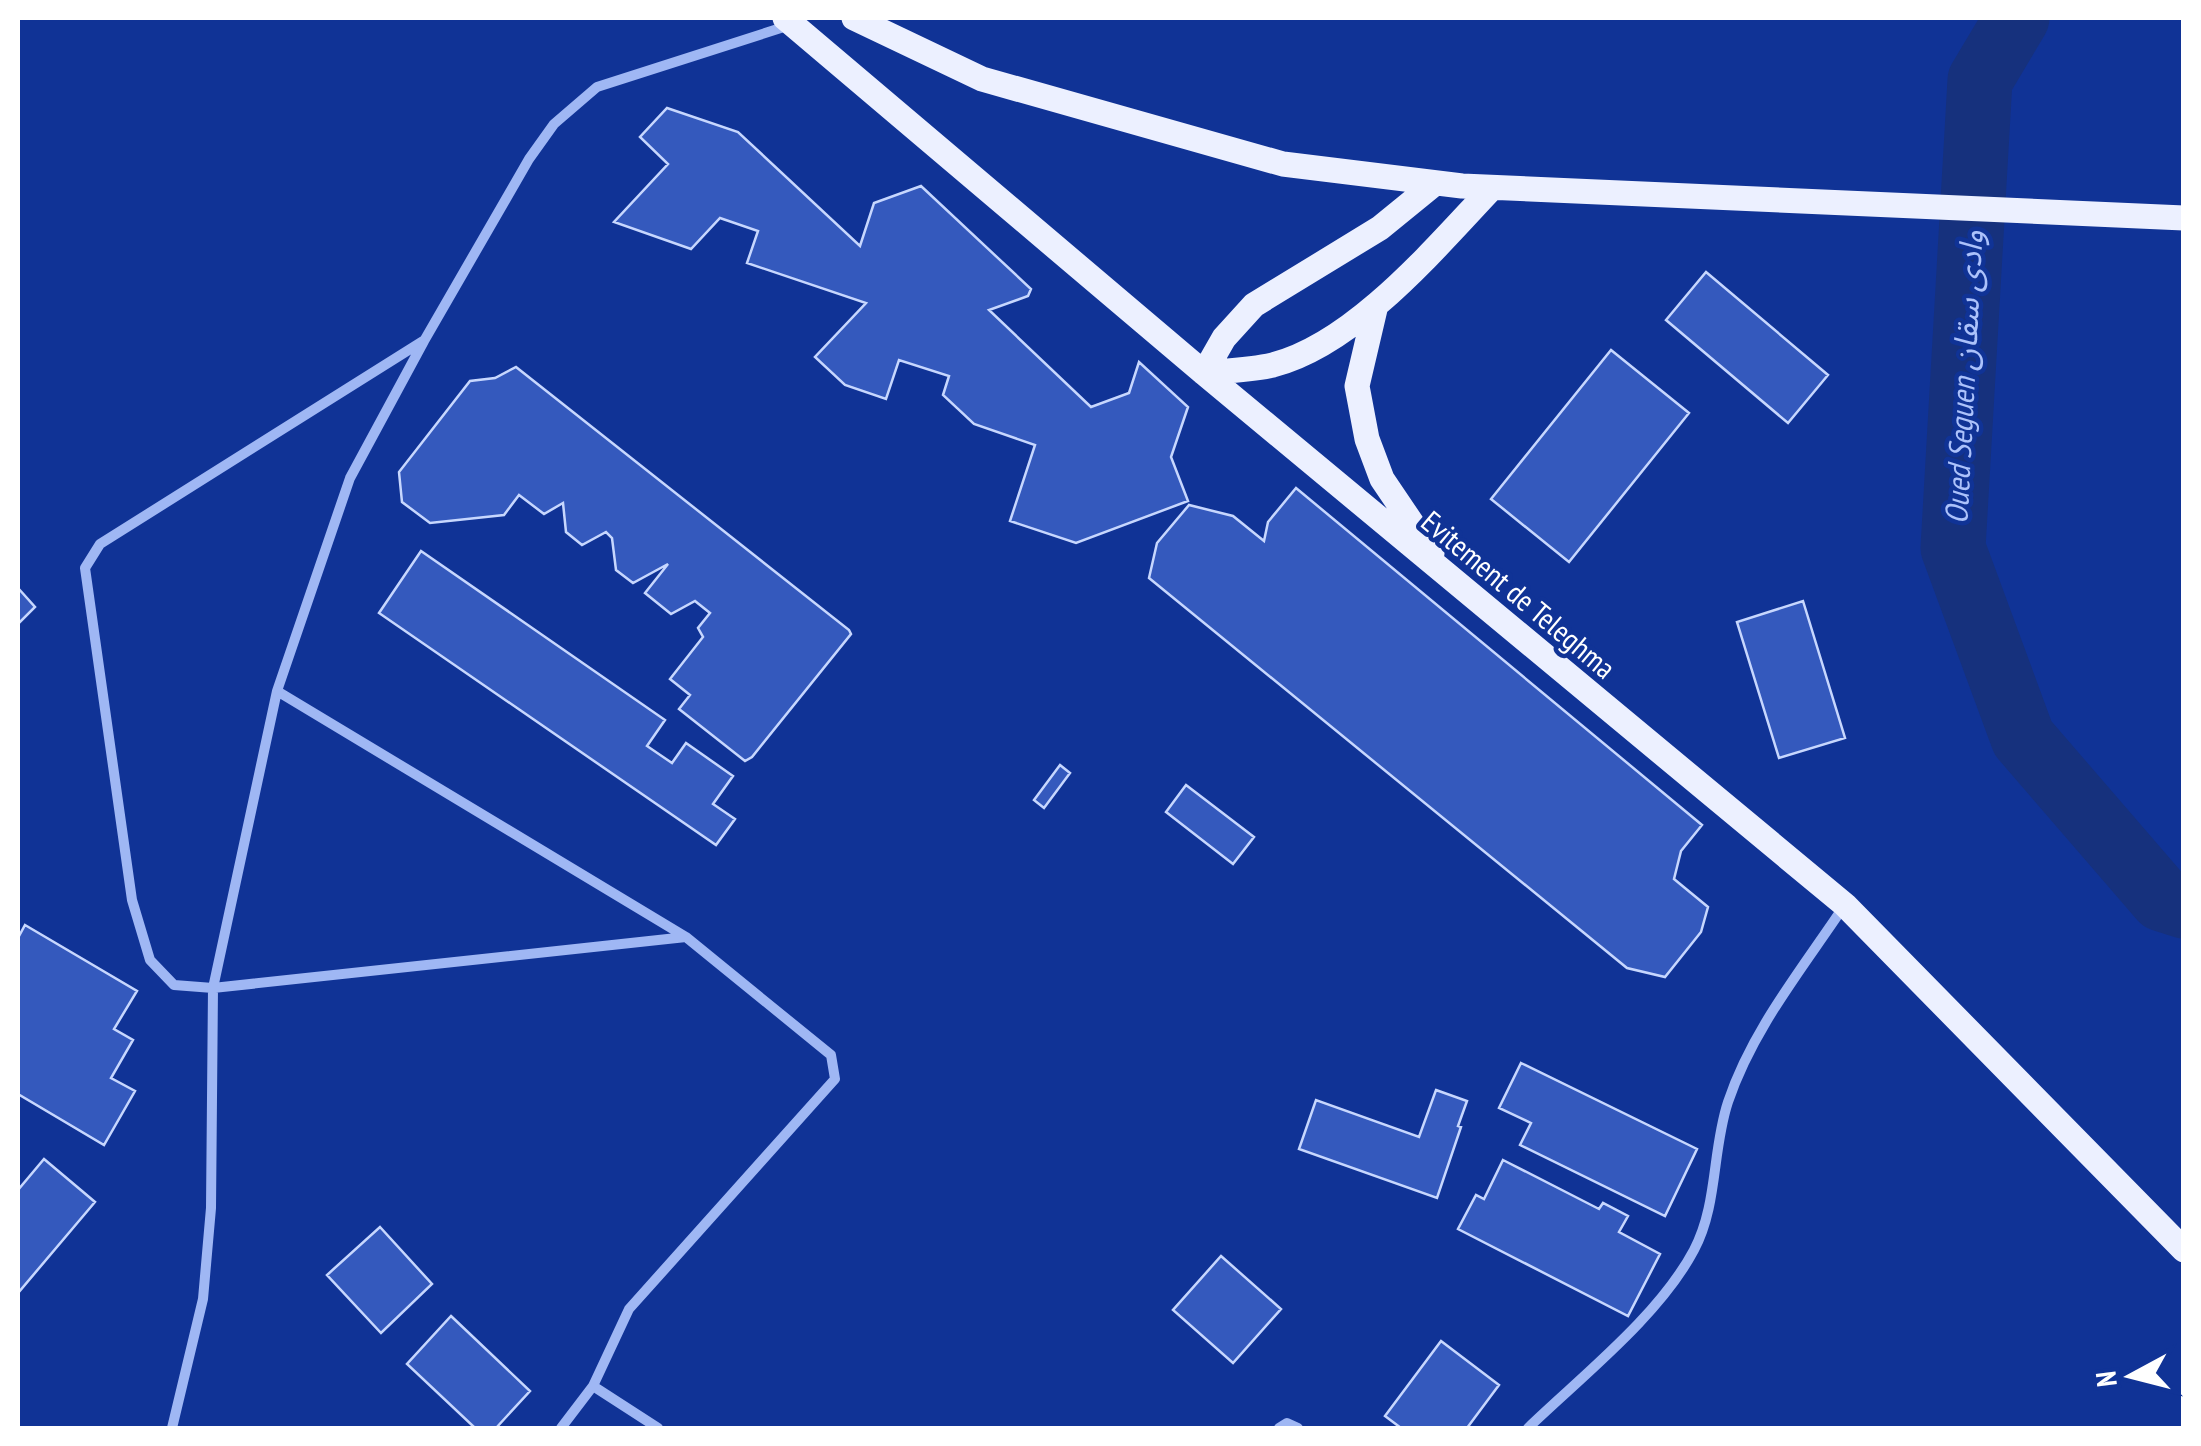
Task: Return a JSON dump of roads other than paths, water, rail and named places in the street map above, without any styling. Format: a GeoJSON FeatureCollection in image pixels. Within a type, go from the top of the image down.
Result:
{"type":"FeatureCollection","features":[{"type":"Feature","properties":{"kind":"main road"},"geometry":{"type":"LineString","coordinates":[[854,18],[982,79],[1282,164],[1492,188],[2184,218]]}},
{"type":"Feature","properties":{"kind":"main road","name":"Evitement de Teleghma"},"geometry":{"type":"LineString","coordinates":[[789,21],[1452,581],[1845,905],[2184,1250]]}},
{"type":"Feature","properties":{"kind":"main road"},"geometry":{"type":"LineString","coordinates":[[1204,373],[1224,338],[1254,305],[1380,228],[1434,184]]}},
{"type":"Feature","properties":{"kind":"main road"},"geometry":{"type":"LineString","coordinates":[[1204,373],[1274,365],[1320,343],[1388,297],[1492,188]]}},
{"type":"Feature","properties":{"kind":"main road"},"geometry":{"type":"LineString","coordinates":[[1376,305],[1357,386],[1368,440],[1382,478],[1452,581]]}},
{"type":"Feature","properties":{"kind":"street"},"geometry":{"type":"LineString","coordinates":[[172,1428],[204,1299],[212,1208],[213,988],[277,691],[350,478],[424,341],[529,159],[554,124],[597,87],[789,21]]}},
{"type":"Feature","properties":{"kind":"street"},"geometry":{"type":"LineString","coordinates":[[424,341],[100,544],[85,568],[132,900],[150,960],[174,985],[213,988],[686,938]]}},
{"type":"Feature","properties":{"kind":"street"},"geometry":{"type":"LineString","coordinates":[[277,691],[686,938],[831,1054],[835,1079],[629,1310],[592,1386],[562,1428]]}},
{"type":"Feature","properties":{"kind":"street"},"geometry":{"type":"LineString","coordinates":[[1528,1428],[1667,1293],[1695,1248],[1708,1212],[1726,1108],[1744,1056],[1845,905]]}},
{"type":"Feature","properties":{"kind":"street"},"geometry":{"type":"LineString","coordinates":[[592,1386],[658,1428]]}},
{"type":"Feature","properties":{"kind":"street"},"geometry":{"type":"LineString","coordinates":[[1279,1428],[1287,1423],[1298,1428]]}},
{"type":"Feature","properties":{"kind":"waterway","name":"Oued Seguen وادى سقان"},"geometry":{"type":"LineString","coordinates":[[2017,18],[1980,80],[1953,548],[2023,738],[2162,899],[2184,906]]}}]}
